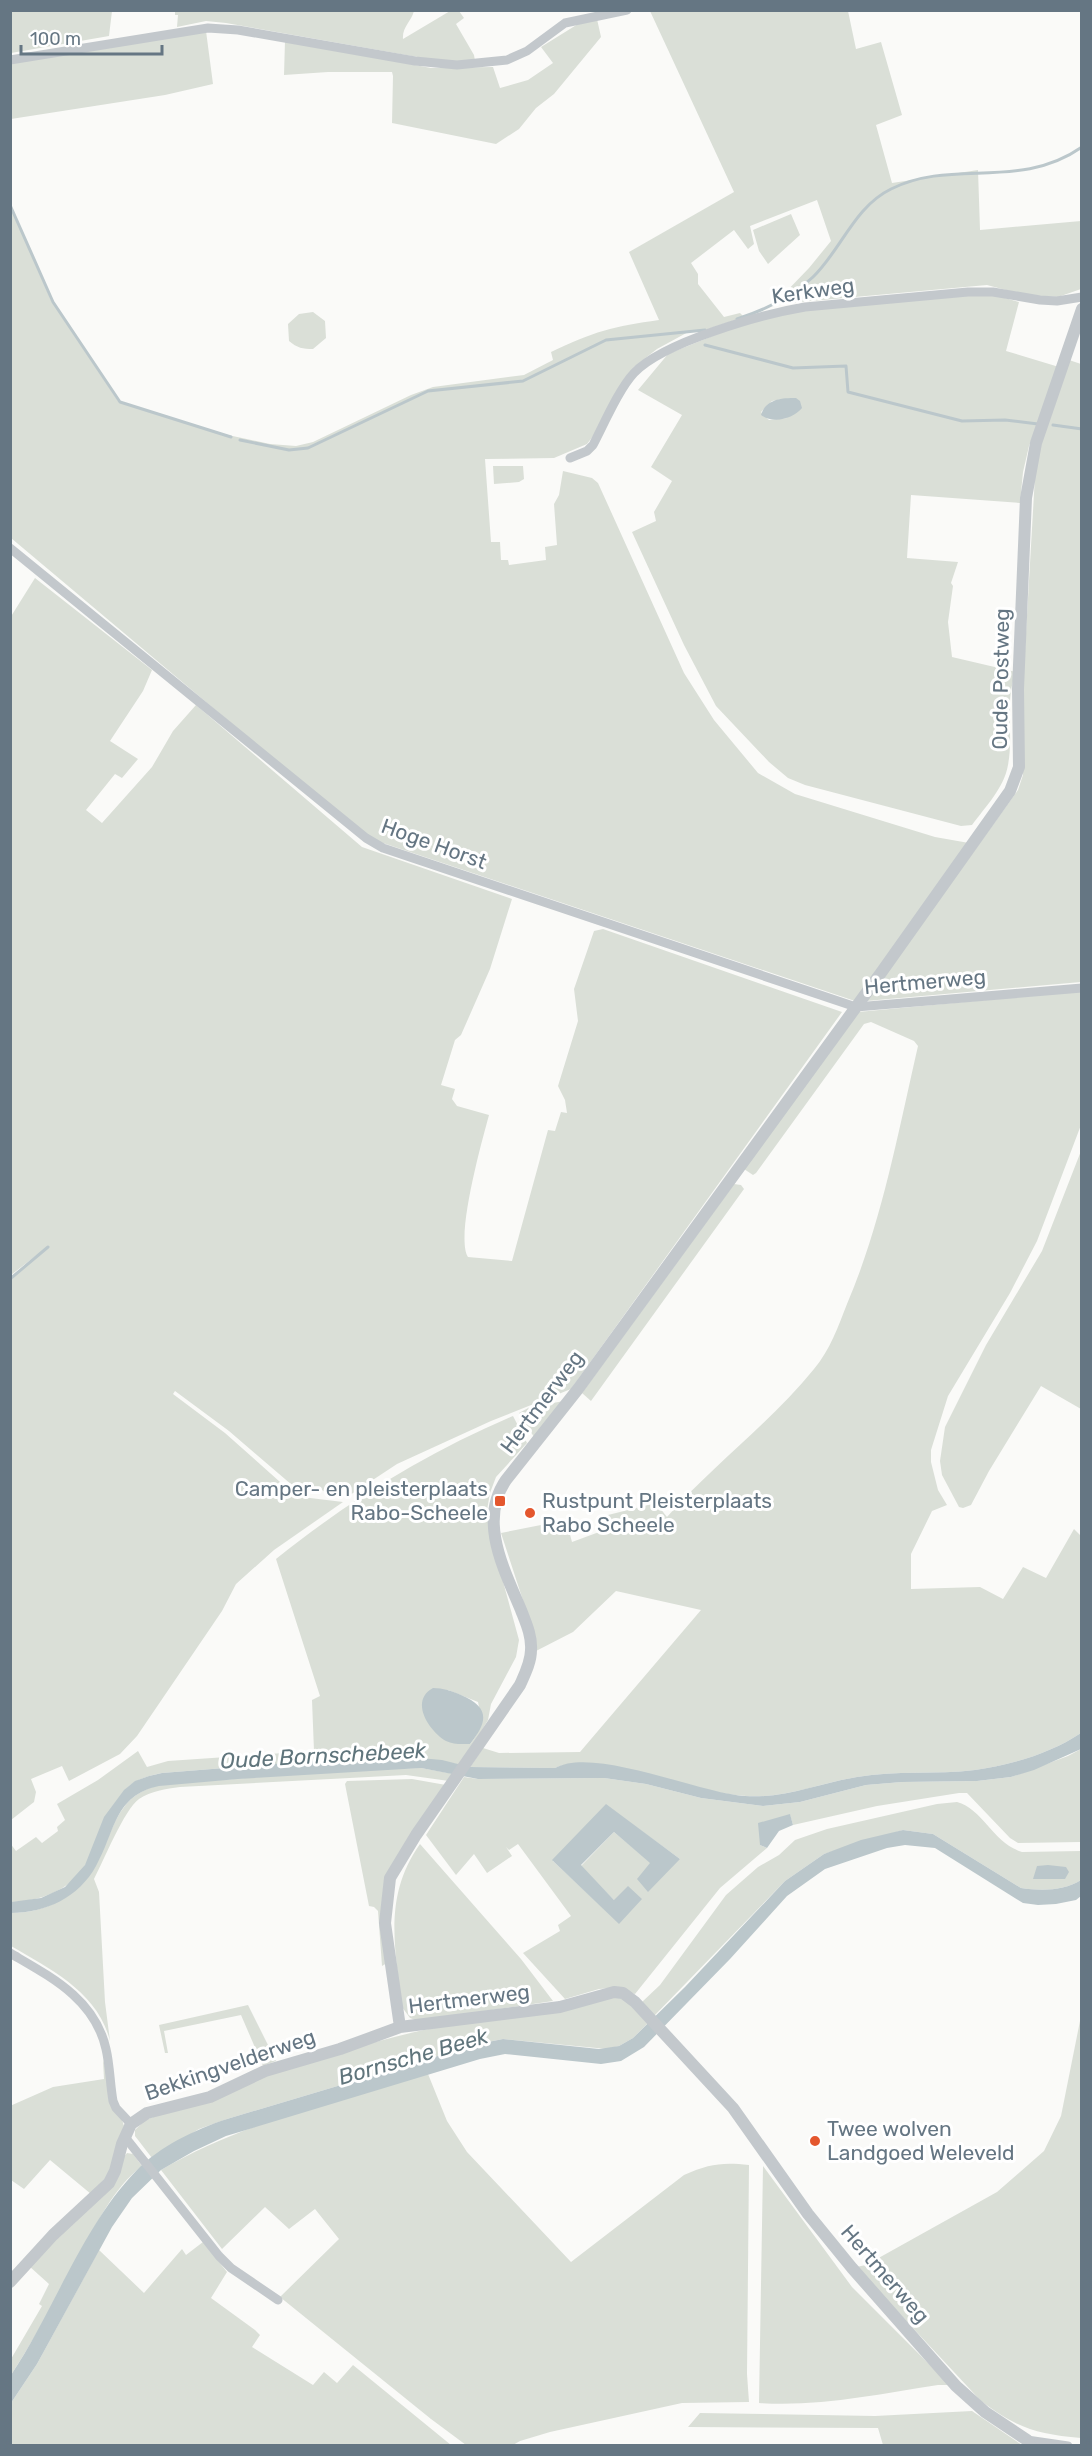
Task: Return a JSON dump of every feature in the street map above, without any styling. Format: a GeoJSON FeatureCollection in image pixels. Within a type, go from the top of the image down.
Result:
{"type":"FeatureCollection","features":[{"type":"Feature","properties":{"kind":"street"},"geometry":{"type":"LineString","coordinates":[[10,60],[208,28],[238,30],[436,64],[468,64],[507,60],[526,51],[565,23],[627,10]]}},
{"type":"Feature","properties":{"kind":"street","name":"Kerkweg"},"geometry":{"type":"LineString","coordinates":[[570,458],[593,445],[632,375],[644,363],[687,342],[785,310],[945,294],[993,292],[1057,301],[1082,297]]}},
{"type":"Feature","properties":{"kind":"street","name":"Oude Postweg"},"geometry":{"type":"LineString","coordinates":[[856,1007],[1010,791],[1016,779],[1019,767],[1018,689],[1026,498],[1036,443],[1082,309]]}},
{"type":"Feature","properties":{"kind":"street","name":"Hoge Horst"},"geometry":{"type":"LineString","coordinates":[[10,548],[372,843],[856,1007]]}},
{"type":"Feature","properties":{"kind":"street","name":"Hertmerweg"},"geometry":{"type":"LineString","coordinates":[[1029,2443],[985,2412],[956,2386],[852,2268],[808,2214],[734,2108],[628,1995],[614,1992],[560,2007],[400,2027],[387,1940],[388,1889],[390,1878],[400,1859],[472,1756],[526,1673],[531,1651],[529,1629],[511,1587],[493,1528],[494,1506],[502,1486],[578,1389],[856,1007],[1082,988]]}},
{"type":"Feature","properties":{"kind":"street"},"geometry":{"type":"LineString","coordinates":[[10,1953],[69,1990],[92,2013],[106,2047],[113,2101],[116,2108],[132,2124]]}},
{"type":"Feature","properties":{"kind":"street","name":"Bekkingvelderweg"},"geometry":{"type":"LineString","coordinates":[[10,2282],[53,2235],[109,2183],[115,2172],[124,2137],[132,2124],[147,2113],[210,2097],[265,2071],[340,2049],[400,2027]]}},
{"type":"Feature","properties":{"kind":"street"},"geometry":{"type":"LineString","coordinates":[[124,2137],[219,2256],[231,2268],[278,2300]]}},
{"type":"Feature","properties":{"kind":"street"},"geometry":{"type":"LineString","coordinates":[[1029,2443],[1068,2445]]}},
{"type":"Feature","properties":{"kind":"shaded area"},"geometry":{"type":"Polygon","coordinates":[[[11,10],[112,10],[109,36],[11,53],[11,10]]]}},
{"type":"Feature","properties":{"kind":"shaded area"},"geometry":{"type":"Polygon","coordinates":[[[175,10],[414,11],[404,31],[403,39],[450,11],[459,11],[464,18],[456,24],[474,55],[475,61],[440,61],[226,23],[206,21],[177,27],[178,15],[175,15],[175,10]]]}},
{"type":"Feature","properties":{"kind":"shaded area"},"geometry":{"type":"Polygon","coordinates":[[[650,11],[848,11],[856,49],[881,42],[902,115],[876,125],[892,183],[978,170],[980,230],[1081,221],[1081,289],[1058,297],[1025,295],[987,285],[789,303],[782,296],[831,241],[817,200],[750,226],[754,244],[748,249],[734,230],[691,263],[698,274],[698,284],[724,317],[740,313],[744,317],[699,332],[690,331],[657,349],[634,367],[603,423],[587,444],[554,458],[485,459],[491,542],[500,542],[501,560],[508,560],[509,565],[546,560],[545,547],[557,545],[554,504],[559,495],[563,471],[592,478],[598,483],[684,673],[714,720],[758,773],[795,794],[935,837],[969,843],[855,1001],[368,838],[11,538],[10,206],[51,300],[118,401],[228,435],[270,444],[296,446],[313,442],[411,395],[433,387],[524,375],[553,360],[551,352],[579,339],[616,327],[659,320],[629,252],[734,192],[650,11]]]}},
{"type":"Feature","properties":{"kind":"shaded area"},"geometry":{"type":"Polygon","coordinates":[[[597,19],[601,37],[554,94],[536,108],[519,129],[496,144],[392,123],[392,72],[284,75],[285,41],[431,68],[493,67],[500,88],[528,80],[553,63],[541,47],[578,24],[597,19]]]}},
{"type":"Feature","properties":{"kind":"shaded area"},"geometry":{"type":"Polygon","coordinates":[[[206,31],[213,84],[165,95],[11,119],[11,62],[206,31]]]}},
{"type":"Feature","properties":{"kind":"shaded area"},"geometry":{"type":"Polygon","coordinates":[[[791,214],[800,235],[768,264],[759,251],[753,230],[791,214]]]}},
{"type":"Feature","properties":{"kind":"shaded area"},"geometry":{"type":"Polygon","coordinates":[[[991,294],[1019,302],[1006,351],[1059,367],[1029,446],[1023,472],[1020,503],[911,495],[907,558],[958,562],[951,583],[953,586],[948,622],[952,657],[1016,672],[1012,683],[1010,753],[1006,773],[994,796],[972,825],[961,826],[805,785],[788,778],[769,762],[716,706],[684,645],[632,532],[656,521],[654,512],[672,481],[651,467],[682,415],[638,390],[668,354],[725,331],[796,310],[991,294]],[[783,399],[772,401],[761,412],[769,420],[787,418],[783,399]]]}},
{"type":"Feature","properties":{"kind":"shaded area"},"geometry":{"type":"Polygon","coordinates":[[[313,312],[325,321],[326,338],[313,349],[297,347],[289,341],[288,324],[299,314],[313,312]]]}},
{"type":"Feature","properties":{"kind":"shaded area"},"geometry":{"type":"Polygon","coordinates":[[[1069,360],[1081,364],[1081,982],[866,1001],[1018,790],[1023,775],[1024,668],[1035,476],[1039,449],[1069,360]]]}},
{"type":"Feature","properties":{"kind":"shaded area"},"geometry":{"type":"Polygon","coordinates":[[[796,398],[800,401],[802,408],[793,415],[777,420],[761,415],[770,403],[780,399],[796,398]]]}},
{"type":"Feature","properties":{"kind":"shaded area"},"geometry":{"type":"Polygon","coordinates":[[[493,466],[523,466],[524,479],[519,482],[494,484],[493,466]]]}},
{"type":"Feature","properties":{"kind":"shaded area"},"geometry":{"type":"Polygon","coordinates":[[[35,578],[152,670],[143,691],[110,741],[138,759],[122,778],[115,774],[86,810],[102,823],[152,767],[173,731],[196,705],[362,847],[512,899],[490,969],[461,1035],[455,1040],[441,1085],[455,1089],[452,1099],[457,1106],[489,1115],[467,1210],[465,1246],[468,1257],[512,1261],[548,1130],[555,1131],[561,1112],[567,1113],[565,1100],[558,1086],[578,1021],[574,989],[594,931],[603,929],[842,1012],[571,1389],[491,1421],[397,1464],[347,1497],[328,1494],[322,1490],[299,1491],[229,1431],[175,1391],[173,1394],[225,1433],[289,1490],[302,1497],[343,1502],[274,1550],[236,1584],[222,1611],[137,1736],[120,1754],[69,1781],[62,1766],[31,1779],[36,1792],[34,1802],[11,1820],[11,1280],[38,1254],[11,1275],[10,618],[35,578]]]}},
{"type":"Feature","properties":{"kind":"shaded area"},"geometry":{"type":"Polygon","coordinates":[[[1081,991],[1081,1125],[1037,1241],[1010,1293],[948,1396],[931,1450],[931,1462],[938,1490],[947,1505],[932,1511],[911,1554],[911,1589],[980,1587],[1003,1599],[1023,1567],[1046,1578],[1074,1529],[1082,1537],[1081,1733],[1044,1752],[989,1768],[872,1775],[788,1793],[760,1796],[726,1794],[606,1765],[570,1764],[555,1768],[470,1767],[483,1748],[499,1753],[580,1752],[701,1610],[616,1591],[573,1632],[536,1651],[535,1637],[501,1533],[566,1520],[572,1542],[610,1528],[608,1515],[656,1503],[667,1517],[779,1408],[820,1362],[837,1330],[880,1209],[918,1046],[914,1041],[871,1022],[864,1024],[756,1173],[753,1175],[744,1169],[858,1012],[1081,991]]]}},
{"type":"Feature","properties":{"kind":"shaded area"},"geometry":{"type":"Polygon","coordinates":[[[1081,1151],[1081,1409],[1041,1386],[971,1505],[959,1507],[942,1475],[940,1461],[945,1427],[986,1345],[1042,1251],[1081,1151]]]}},
{"type":"Feature","properties":{"kind":"shaded area"},"geometry":{"type":"Polygon","coordinates":[[[734,1184],[741,1185],[744,1189],[591,1401],[582,1393],[734,1184]]]}},
{"type":"Feature","properties":{"kind":"shaded area"},"geometry":{"type":"Polygon","coordinates":[[[564,1401],[534,1437],[519,1413],[530,1407],[564,1401]]]}},
{"type":"Feature","properties":{"kind":"shaded area"},"geometry":{"type":"Polygon","coordinates":[[[513,1416],[527,1443],[496,1477],[487,1510],[490,1534],[519,1640],[516,1657],[491,1704],[488,1720],[461,1765],[416,1758],[371,1759],[229,1767],[148,1776],[125,1790],[110,1810],[86,1864],[72,1881],[43,1897],[11,1902],[10,1843],[16,1851],[36,1837],[42,1843],[58,1831],[57,1827],[65,1820],[57,1804],[98,1780],[138,1751],[147,1767],[168,1761],[314,1751],[312,1700],[320,1696],[276,1559],[331,1517],[390,1479],[481,1430],[513,1416]],[[448,1690],[434,1728],[450,1741],[470,1744],[480,1724],[478,1702],[448,1690]]]}},
{"type":"Feature","properties":{"kind":"shaded area"},"geometry":{"type":"Polygon","coordinates":[[[433,1688],[461,1695],[481,1710],[483,1722],[470,1744],[455,1744],[446,1741],[428,1723],[422,1708],[423,1700],[433,1688]]]}},
{"type":"Feature","properties":{"kind":"shaded area"},"geometry":{"type":"Polygon","coordinates":[[[1081,1733],[1081,1749],[1034,1770],[1011,1777],[977,1781],[866,1785],[800,1802],[763,1806],[701,1798],[646,1784],[604,1778],[478,1779],[421,1768],[159,1786],[144,1791],[124,1807],[96,1866],[89,1877],[71,1894],[37,1910],[11,1913],[11,1902],[41,1898],[65,1887],[85,1865],[104,1817],[124,1790],[135,1781],[162,1773],[298,1762],[409,1757],[442,1760],[470,1767],[555,1768],[572,1763],[595,1763],[620,1766],[725,1793],[759,1796],[788,1793],[872,1775],[989,1768],[1044,1752],[1081,1733]]]}},
{"type":"Feature","properties":{"kind":"shaded area"},"geometry":{"type":"Polygon","coordinates":[[[1081,1749],[1081,1842],[1018,1843],[1010,1838],[967,1793],[877,1806],[793,1825],[790,1815],[760,1845],[767,1848],[720,1888],[635,1994],[611,1988],[599,1989],[565,1999],[523,1953],[560,1931],[558,1925],[571,1916],[518,1844],[509,1850],[506,1847],[512,1856],[487,1873],[474,1854],[456,1875],[426,1835],[464,1777],[478,1779],[604,1778],[646,1784],[701,1798],[763,1806],[800,1802],[866,1785],[977,1781],[1011,1777],[1081,1749]],[[606,1805],[553,1861],[619,1923],[614,1900],[581,1866],[614,1832],[651,1863],[680,1859],[606,1805]]]}},
{"type":"Feature","properties":{"kind":"shaded area"},"geometry":{"type":"Polygon","coordinates":[[[421,1768],[454,1774],[449,1781],[406,1775],[180,1787],[154,1792],[139,1799],[127,1813],[94,1879],[99,1892],[105,2002],[110,2041],[104,2024],[84,1995],[56,1973],[11,1946],[11,1913],[26,1912],[54,1904],[77,1888],[95,1866],[123,1808],[136,1795],[145,1790],[162,1784],[182,1782],[421,1768]]]}},
{"type":"Feature","properties":{"kind":"shaded area"},"geometry":{"type":"Polygon","coordinates":[[[412,1779],[446,1785],[395,1860],[387,1963],[382,1966],[378,1911],[369,1906],[345,1784],[347,1781],[412,1779]]]}},
{"type":"Feature","properties":{"kind":"shaded area"},"geometry":{"type":"Polygon","coordinates":[[[957,1802],[974,1812],[1012,1848],[1022,1852],[1081,1851],[1081,1880],[1052,1889],[1021,1888],[933,1834],[903,1830],[824,1854],[785,1881],[654,2016],[642,2002],[660,1985],[726,1895],[758,1867],[779,1855],[795,1840],[827,1829],[937,1804],[957,1802]]]}},
{"type":"Feature","properties":{"kind":"shaded area"},"geometry":{"type":"Polygon","coordinates":[[[606,1804],[680,1859],[648,1892],[637,1879],[650,1863],[614,1832],[581,1865],[614,1900],[628,1886],[642,1899],[619,1924],[552,1860],[606,1804]]]}},
{"type":"Feature","properties":{"kind":"shaded area"},"geometry":{"type":"Polygon","coordinates":[[[790,1814],[793,1825],[779,1831],[767,1848],[760,1845],[758,1823],[790,1814]]]}},
{"type":"Feature","properties":{"kind":"shaded area"},"geometry":{"type":"Polygon","coordinates":[[[903,1830],[933,1834],[1021,1888],[1052,1889],[1081,1880],[1081,1896],[1076,1900],[1056,1904],[1023,1903],[935,1848],[905,1845],[887,1848],[825,1869],[787,1896],[730,1959],[644,2047],[621,2061],[601,2064],[505,2054],[480,2059],[226,2136],[194,2151],[161,2170],[132,2198],[112,2227],[37,2364],[11,2403],[11,2375],[27,2350],[84,2243],[117,2193],[145,2162],[167,2146],[202,2128],[227,2119],[478,2044],[503,2039],[599,2049],[619,2046],[633,2038],[685,1987],[785,1881],[824,1854],[861,1840],[903,1830]]]}},
{"type":"Feature","properties":{"kind":"shaded area"},"geometry":{"type":"Polygon","coordinates":[[[420,1844],[521,1959],[553,2001],[418,2021],[410,2018],[402,2007],[394,1923],[401,1883],[408,1864],[420,1844]]]}},
{"type":"Feature","properties":{"kind":"shaded area"},"geometry":{"type":"Polygon","coordinates":[[[1037,1866],[1066,1867],[1069,1872],[1065,1879],[1033,1879],[1037,1866]]]}},
{"type":"Feature","properties":{"kind":"shaded area"},"geometry":{"type":"Polygon","coordinates":[[[622,1996],[648,2023],[633,2038],[619,2046],[607,2049],[503,2039],[478,2044],[227,2119],[199,2129],[152,2158],[135,2136],[135,2130],[145,2120],[350,2049],[419,2031],[495,2016],[622,1996]]]}},
{"type":"Feature","properties":{"kind":"shaded area"},"geometry":{"type":"Polygon","coordinates":[[[248,2005],[276,2061],[263,2066],[241,2015],[164,2031],[168,2053],[165,2053],[159,2025],[248,2005]]]}},
{"type":"Feature","properties":{"kind":"shaded area"},"geometry":{"type":"Polygon","coordinates":[[[1081,2016],[1081,2438],[1039,2432],[1017,2424],[981,2401],[856,2267],[866,2265],[997,2192],[1044,2151],[1061,2116],[1081,2016]]]}},
{"type":"Feature","properties":{"kind":"shaded area"},"geometry":{"type":"Polygon","coordinates":[[[103,2060],[124,2126],[109,2177],[91,2194],[50,2160],[24,2189],[11,2180],[10,2106],[53,2087],[104,2079],[103,2060]]]}},
{"type":"Feature","properties":{"kind":"shaded area"},"geometry":{"type":"Polygon","coordinates":[[[428,2074],[447,2121],[467,2152],[571,2262],[684,2175],[716,2165],[749,2165],[747,2374],[749,2402],[682,2403],[550,2432],[513,2445],[466,2445],[280,2297],[339,2239],[315,2209],[289,2229],[265,2207],[222,2249],[161,2170],[192,2153],[257,2126],[428,2074]]]}},
{"type":"Feature","properties":{"kind":"shaded area"},"geometry":{"type":"Polygon","coordinates":[[[127,2153],[133,2154],[142,2166],[122,2185],[106,2208],[11,2375],[11,2359],[42,2306],[39,2304],[49,2284],[29,2266],[70,2224],[127,2153]]]}},
{"type":"Feature","properties":{"kind":"shaded area"},"geometry":{"type":"Polygon","coordinates":[[[763,2166],[852,2287],[950,2385],[826,2401],[759,2403],[763,2166]]]}},
{"type":"Feature","properties":{"kind":"shaded area"},"geometry":{"type":"Polygon","coordinates":[[[203,2242],[227,2272],[211,2298],[260,2335],[252,2347],[313,2385],[324,2372],[337,2383],[353,2365],[451,2445],[11,2446],[11,2403],[37,2364],[99,2250],[144,2293],[182,2249],[186,2255],[203,2242]]]}},
{"type":"Feature","properties":{"kind":"shaded area"},"geometry":{"type":"Polygon","coordinates":[[[972,2411],[1022,2445],[883,2445],[878,2428],[688,2427],[700,2413],[875,2416],[972,2411]]]}},
{"type":"Feature","properties":{"kind":"waterway"},"geometry":{"type":"LineString","coordinates":[[737,319],[758,312],[805,284],[823,266],[857,218],[878,197],[891,189],[914,180],[938,176],[1034,168],[1058,160],[1082,147]]}},
{"type":"Feature","properties":{"kind":"waterway"},"geometry":{"type":"LineString","coordinates":[[10,205],[53,302],[120,402],[231,437]]}},
{"type":"Feature","properties":{"kind":"waterway"},"geometry":{"type":"LineString","coordinates":[[240,440],[289,450],[308,448],[428,391],[523,381],[606,340],[705,330]]}},
{"type":"Feature","properties":{"kind":"waterway"},"geometry":{"type":"LineString","coordinates":[[705,345],[793,368],[846,366],[848,392],[962,421],[1005,420],[1038,424]]}},
{"type":"Feature","properties":{"kind":"waterway"},"geometry":{"type":"LineString","coordinates":[[1053,425],[1082,429]]}},
{"type":"Feature","properties":{"kind":"waterway"},"geometry":{"type":"LineString","coordinates":[[10,1279],[48,1247]]}},
{"type":"Feature","properties":{"kind":"place","name":"Camper- en pleisterplaats Rabo-Scheele"},"geometry":{"type":"Point","coordinates":[500,1501]}},
{"type":"Feature","properties":{"kind":"place","name":"Rustpunt Pleisterplaats Rabo Scheele"},"geometry":{"type":"Point","coordinates":[530,1513]}},
{"type":"Feature","properties":{"kind":"place","name":"Twee wolven Landgoed Weleveld"},"geometry":{"type":"Point","coordinates":[815,2141]}},
{"type":"Feature","properties":{"kind":"water label","name":"Oude Bornschebeek"},"geometry":{"type":"Point","coordinates":[323,1755]}},
{"type":"Feature","properties":{"kind":"water label","name":"Bornsche Beek"},"geometry":{"type":"Point","coordinates":[413,2056]}}]}
